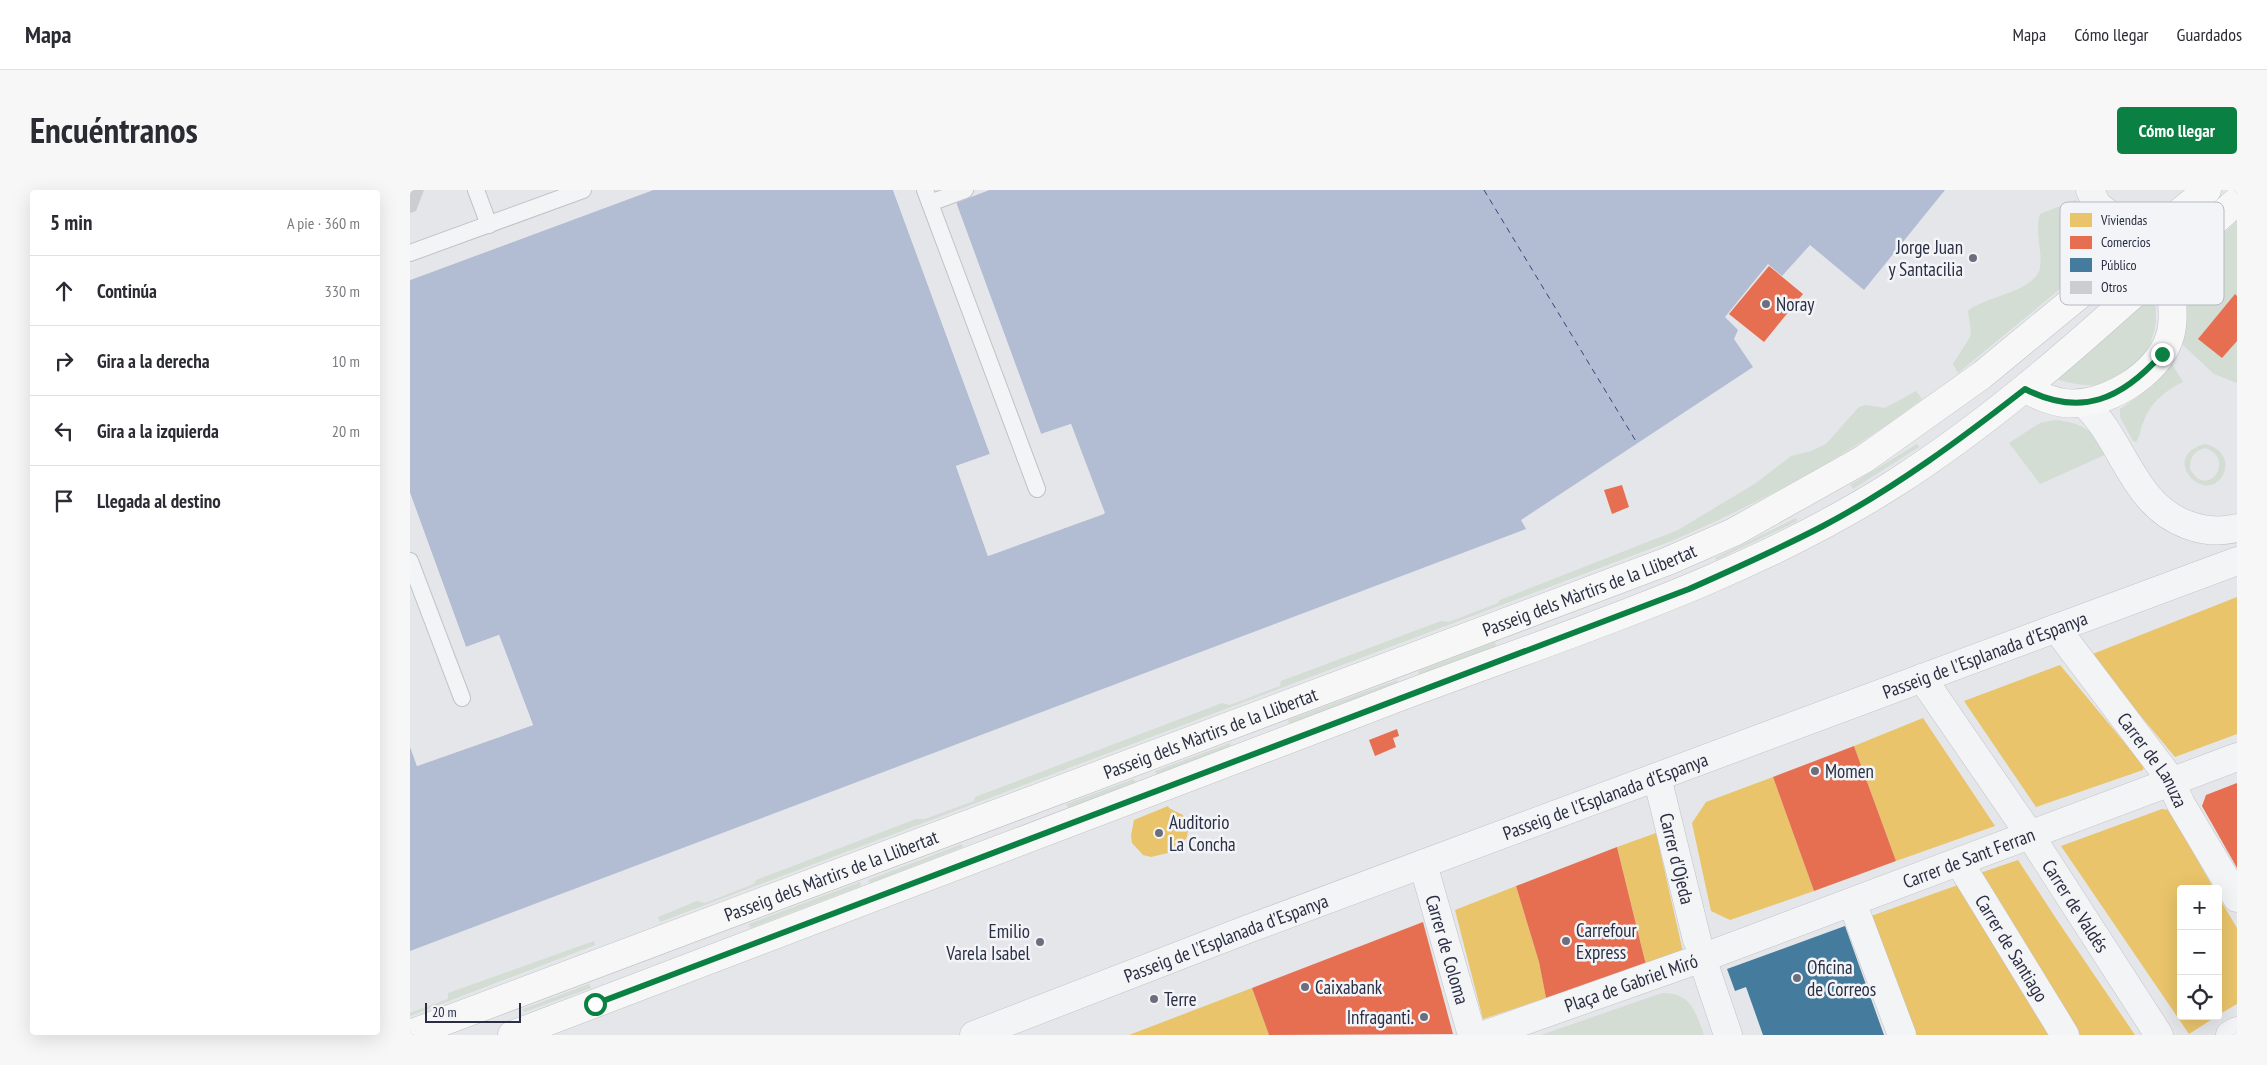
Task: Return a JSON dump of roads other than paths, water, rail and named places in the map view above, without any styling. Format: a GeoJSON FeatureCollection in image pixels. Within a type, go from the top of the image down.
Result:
{"type":"FeatureCollection","features":[{"type":"Feature","properties":{"kind":"main road","name":"Passeig dels Màrtirs de la Llibertat"},"geometry":{"type":"LineString","coordinates":[[2192,202],[2206,190]]}},
{"type":"Feature","properties":{"kind":"main road","name":"Passeig dels Màrtirs de la Llibertat"},"geometry":{"type":"LineString","coordinates":[[2224,213],[2237,201]]}},
{"type":"Feature","properties":{"kind":"main road","name":"Passeig dels Màrtirs de la Llibertat"},"geometry":{"type":"LineString","coordinates":[[410,1034],[1668,561],[1734,532],[1864,459],[1982,375],[2067,305]]}},
{"type":"Feature","properties":{"kind":"main road","name":"Passeig dels Màrtirs de la Llibertat"},"geometry":{"type":"LineString","coordinates":[[512,1035],[1697,585],[1765,556],[1825,525],[1893,485],[1972,430],[2025,389],[2121,305]]}},
{"type":"Feature","properties":{"kind":"main road"},"geometry":{"type":"LineString","coordinates":[[2025,389],[2044,399],[2066,403],[2085,402],[2107,397],[2130,385],[2162,354],[2170,337],[2172,305]]}},
{"type":"Feature","properties":{"kind":"street"},"geometry":{"type":"LineString","coordinates":[[2090,190],[2096,202]]}},
{"type":"Feature","properties":{"kind":"street"},"geometry":{"type":"LineString","coordinates":[[2085,402],[2104,427],[2138,486],[2155,505],[2174,520],[2200,529],[2225,531],[2237,528]]}},
{"type":"Feature","properties":{"kind":"street","name":"Passeig de l'Esplanada d'Espanya"},"geometry":{"type":"LineString","coordinates":[[974,1035],[1240,932],[2237,561]]}},
{"type":"Feature","properties":{"kind":"street","name":"Carrer de Lanuza"},"geometry":{"type":"LineString","coordinates":[[2056,628],[2171,783],[2237,898]]}},
{"type":"Feature","properties":{"kind":"street","name":"Carrer de Valdés"},"geometry":{"type":"LineString","coordinates":[[1922,678],[2030,836],[2159,1035]]}},
{"type":"Feature","properties":{"kind":"street","name":"Carrer de Sant Ferran"},"geometry":{"type":"LineString","coordinates":[[1700,949],[1852,902],[2237,757]]}},
{"type":"Feature","properties":{"kind":"street","name":"Carrer d'Ojeda"},"geometry":{"type":"LineString","coordinates":[[1657,777],[1700,949]]}},
{"type":"Feature","properties":{"kind":"street","name":"Carrer de Santiago"},"geometry":{"type":"LineString","coordinates":[[1959,862],[2065,1035]]}},
{"type":"Feature","properties":{"kind":"street","name":"Carrer de Coloma"},"geometry":{"type":"LineString","coordinates":[[1423,864],[1472,1035]]}},
{"type":"Feature","properties":{"kind":"street"},"geometry":{"type":"LineString","coordinates":[[1852,902],[1902,1035]]}},
{"type":"Feature","properties":{"kind":"street","name":"Plaça de Gabriel Miró"},"geometry":{"type":"LineString","coordinates":[[1484,1035],[1700,949],[1728,1035]]}},
{"type":"Feature","properties":{"kind":"street"},"geometry":{"type":"LineString","coordinates":[[2230,1035],[2237,1030]]}},
{"type":"Feature","properties":{"kind":"lane"},"geometry":{"type":"LineString","coordinates":[[476,190],[488,224]]}},
{"type":"Feature","properties":{"kind":"lane"},"geometry":{"type":"LineString","coordinates":[[410,253],[583,190]]}},
{"type":"Feature","properties":{"kind":"lane"},"geometry":{"type":"LineString","coordinates":[[965,190],[928,196],[1036,489]]}},
{"type":"Feature","properties":{"kind":"lane"},"geometry":{"type":"LineString","coordinates":[[410,561],[462,698]]}},
{"type":"Feature","properties":{"kind":"water"},"geometry":{"type":"Polygon","coordinates":[[[653,190],[893,190],[990,454],[956,466],[988,556],[1104,514],[1071,424],[1041,434],[956,202],[989,190],[1945,190],[1864,290],[1810,245],[1782,276],[1768,264],[1725,317],[1738,330],[1734,339],[1753,367],[1521,520],[1526,529],[410,951],[410,747],[417,766],[533,725],[499,635],[466,647],[410,493],[410,280],[653,190]]]}},
{"type":"Feature","properties":{"kind":"place","name":"Jorge Juan y Santacilia"},"geometry":{"type":"Point","coordinates":[1973,258]}},
{"type":"Feature","properties":{"kind":"place","name":"Noray"},"geometry":{"type":"Point","coordinates":[1766,304]}},
{"type":"Feature","properties":{"kind":"place","name":"Momen"},"geometry":{"type":"Point","coordinates":[1815,771]}},
{"type":"Feature","properties":{"kind":"place","name":"Auditorio La Concha"},"geometry":{"type":"Point","coordinates":[1159,833]}},
{"type":"Feature","properties":{"kind":"place","name":"Carrefour Express"},"geometry":{"type":"Point","coordinates":[1566,941]}},
{"type":"Feature","properties":{"kind":"place","name":"Emilio Varela Isabel"},"geometry":{"type":"Point","coordinates":[1040,942]}},
{"type":"Feature","properties":{"kind":"place","name":"Oficina de Correos"},"geometry":{"type":"Point","coordinates":[1797,978]}},
{"type":"Feature","properties":{"kind":"place","name":"Caixabank"},"geometry":{"type":"Point","coordinates":[1305,987]}},
{"type":"Feature","properties":{"kind":"place","name":"Terre"},"geometry":{"type":"Point","coordinates":[1154,999]}},
{"type":"Feature","properties":{"kind":"place","name":"Infraganti."},"geometry":{"type":"Point","coordinates":[1424,1017]}}]}
